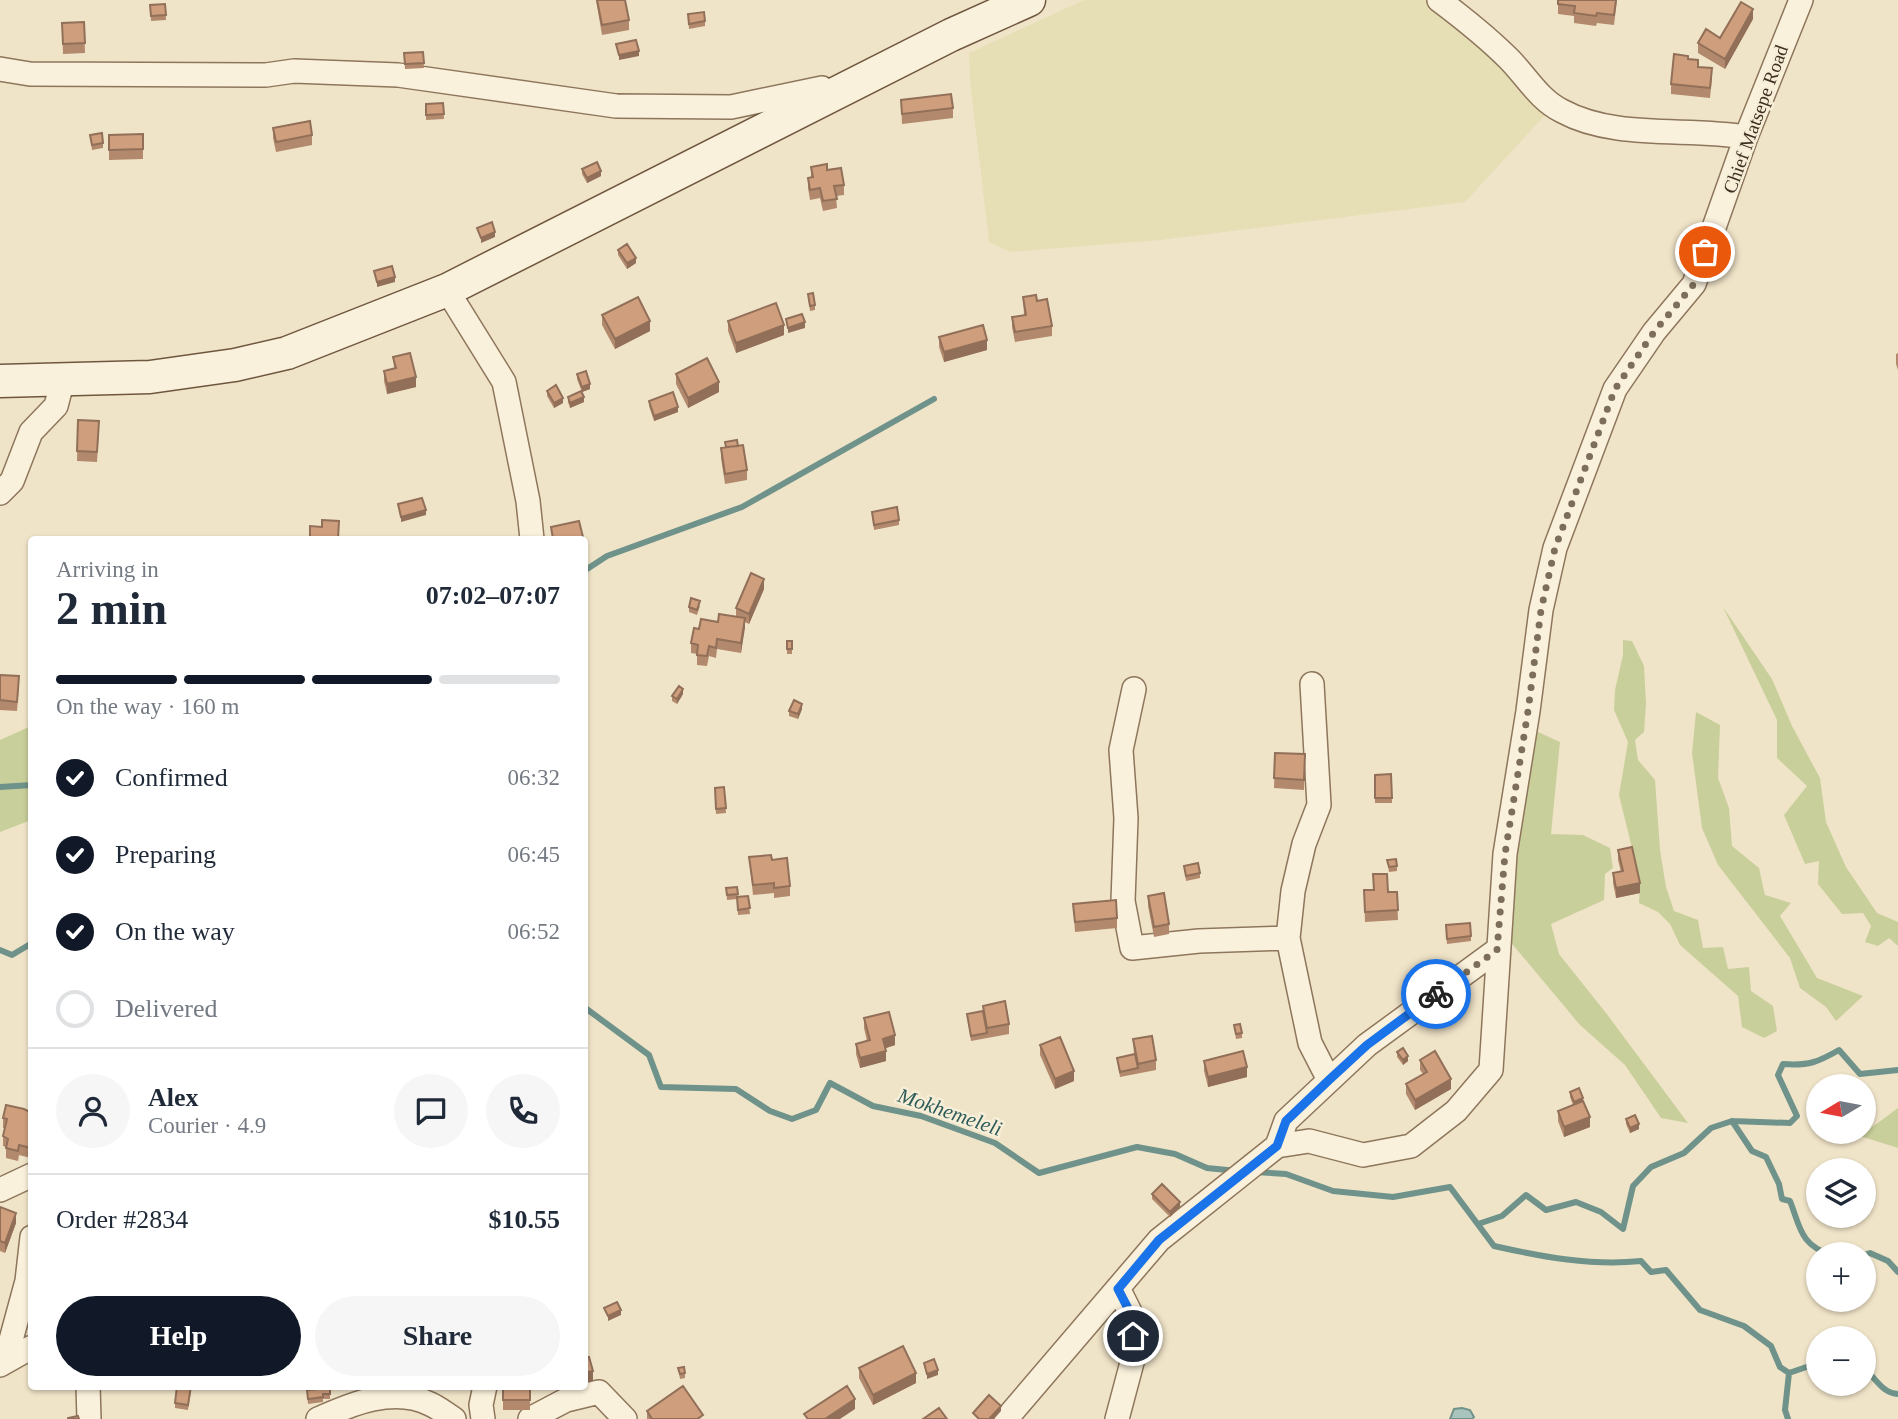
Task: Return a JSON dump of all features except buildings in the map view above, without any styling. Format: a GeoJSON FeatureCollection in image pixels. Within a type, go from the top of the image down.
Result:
{"type":"FeatureCollection","features":[{"type":"Feature","properties":{"kind":"street"},"geometry":{"type":"LineString","coordinates":[[0,381],[150,377],[235,365],[287,353],[447,290],[951,35],[1029,0]]}},
{"type":"Feature","properties":{"kind":"street"},"geometry":{"type":"LineString","coordinates":[[1439,0],[1472,25],[1509,59],[1542,96],[1561,111],[1598,124],[1646,130],[1726,133],[1746,137]]}},
{"type":"Feature","properties":{"kind":"street","name":"Chief Matsepe Road"},"geometry":{"type":"LineString","coordinates":[[1277,1146],[1309,1141],[1363,1155],[1412,1146],[1456,1111],[1491,1070],[1505,854],[1541,610],[1555,548],[1615,389],[1654,332],[1694,284],[1746,137],[1801,0]]}},
{"type":"Feature","properties":{"kind":"street"},"geometry":{"type":"LineString","coordinates":[[0,69],[30,74],[266,75],[294,71],[398,75],[616,106],[731,107],[822,88],[831,96]]}},
{"type":"Feature","properties":{"kind":"street"},"geometry":{"type":"LineString","coordinates":[[447,290],[504,382],[528,501],[532,536]]}},
{"type":"Feature","properties":{"kind":"street"},"geometry":{"type":"LineString","coordinates":[[0,493],[12,481],[31,432],[56,406],[63,379]]}},
{"type":"Feature","properties":{"kind":"street"},"geometry":{"type":"LineString","coordinates":[[1312,684],[1319,806],[1304,844],[1293,891],[1288,938],[1310,1043],[1329,1080]]}},
{"type":"Feature","properties":{"kind":"street"},"geometry":{"type":"LineString","coordinates":[[1134,689],[1121,750],[1126,818],[1123,901],[1132,948],[1199,941],[1288,938]]}},
{"type":"Feature","properties":{"kind":"street"},"geometry":{"type":"LineString","coordinates":[[1006,1419],[1159,1240],[1277,1146],[1286,1121],[1367,1045],[1497,950]]}},
{"type":"Feature","properties":{"kind":"street"},"geometry":{"type":"LineString","coordinates":[[0,1190],[28,1177]]}},
{"type":"Feature","properties":{"kind":"street"},"geometry":{"type":"LineString","coordinates":[[2,1363],[28,1272]]}},
{"type":"Feature","properties":{"kind":"street"},"geometry":{"type":"LineString","coordinates":[[1117,1419],[1133,1355],[1133,1318],[1118,1289]]}},
{"type":"Feature","properties":{"kind":"street"},"geometry":{"type":"LineString","coordinates":[[2,1363],[28,1349]]}},
{"type":"Feature","properties":{"kind":"street"},"geometry":{"type":"LineString","coordinates":[[88,1390],[89,1419]]}},
{"type":"Feature","properties":{"kind":"street"},"geometry":{"type":"LineString","coordinates":[[482,1419],[484,1390]]}},
{"type":"Feature","properties":{"kind":"street"},"geometry":{"type":"LineString","coordinates":[[530,1419],[566,1400],[599,1392],[625,1419]]}},
{"type":"Feature","properties":{"kind":"street"},"geometry":{"type":"LineString","coordinates":[[318,1419],[352,1404],[422,1394],[454,1419]]}},
{"type":"Feature","properties":{"kind":"shaded area"},"geometry":{"type":"Polygon","coordinates":[[[1084,0],[1430,0],[1481,40],[1548,112],[1465,202],[1160,240],[1011,252],[989,242],[969,53],[1084,0]]]}},
{"type":"Feature","properties":{"kind":"green space"},"geometry":{"type":"Polygon","coordinates":[[[1723,607],[1772,679],[1792,726],[1820,778],[1826,822],[1846,867],[1877,913],[1898,922],[1898,946],[1889,938],[1878,946],[1865,942],[1871,926],[1863,913],[1842,914],[1818,884],[1819,861],[1805,864],[1784,815],[1807,786],[1777,758],[1777,720],[1723,607]]]}},
{"type":"Feature","properties":{"kind":"green space"},"geometry":{"type":"Polygon","coordinates":[[[1623,640],[1632,641],[1644,666],[1644,732],[1635,740],[1638,760],[1655,780],[1660,850],[1666,887],[1674,911],[1698,920],[1703,948],[1723,947],[1728,969],[1749,967],[1751,991],[1773,1006],[1777,1031],[1764,1038],[1742,1027],[1738,996],[1680,945],[1670,924],[1658,912],[1639,903],[1640,881],[1619,795],[1628,742],[1614,710],[1623,640]]]}},
{"type":"Feature","properties":{"kind":"green space"},"geometry":{"type":"Polygon","coordinates":[[[1696,712],[1720,725],[1718,778],[1729,808],[1732,846],[1759,868],[1765,895],[1791,903],[1780,916],[1817,978],[1863,996],[1836,1021],[1826,1007],[1800,988],[1790,958],[1718,865],[1702,828],[1692,753],[1696,712]]]}},
{"type":"Feature","properties":{"kind":"green space"},"geometry":{"type":"Polygon","coordinates":[[[28,727],[28,821],[0,832],[0,740],[28,727]]]}},
{"type":"Feature","properties":{"kind":"green space"},"geometry":{"type":"Polygon","coordinates":[[[1536,731],[1560,742],[1551,834],[1583,835],[1610,848],[1613,868],[1605,874],[1604,900],[1551,924],[1559,954],[1688,1123],[1661,1118],[1625,1065],[1580,1025],[1503,933],[1536,731]]]}},
{"type":"Feature","properties":{"kind":"green space"},"geometry":{"type":"Polygon","coordinates":[[[1898,1108],[1898,1148],[1876,1141],[1876,1124],[1898,1108]]]}},
{"type":"Feature","properties":{"kind":"water"},"geometry":{"type":"Polygon","coordinates":[[[1454,1409],[1470,1410],[1474,1417],[1450,1419],[1454,1409]]]}},
{"type":"Feature","properties":{"kind":"waterway"},"geometry":{"type":"LineString","coordinates":[[588,568],[607,556],[742,507],[934,399]]}},
{"type":"Feature","properties":{"kind":"waterway"},"geometry":{"type":"LineString","coordinates":[[0,787],[28,785]]}},
{"type":"Feature","properties":{"kind":"waterway","name":"Mokhemeleli"},"geometry":{"type":"LineString","coordinates":[[0,950],[12,955],[28,945]]}},
{"type":"Feature","properties":{"kind":"waterway","name":"Mokhemeleli"},"geometry":{"type":"LineString","coordinates":[[588,1010],[649,1055],[661,1087],[736,1089],[770,1111],[792,1119],[816,1110],[830,1083],[873,1106],[921,1116],[995,1143],[1039,1173],[1137,1147],[1175,1154],[1207,1168],[1237,1171]]}},
{"type":"Feature","properties":{"kind":"waterway"},"geometry":{"type":"LineString","coordinates":[[1478,1224],[1502,1216],[1526,1195],[1546,1210],[1576,1202],[1601,1212],[1623,1229],[1633,1186],[1651,1167],[1684,1153],[1711,1128],[1732,1121],[1790,1123],[1797,1116],[1778,1075],[1783,1064],[1813,1062],[1839,1050],[1860,1074],[1898,1070]]}},
{"type":"Feature","properties":{"kind":"waterway"},"geometry":{"type":"LineString","coordinates":[[1732,1121],[1752,1151],[1766,1157],[1779,1184],[1782,1199],[1790,1201],[1799,1227],[1808,1242]]}},
{"type":"Feature","properties":{"kind":"waterway","name":"Mokhemeleli"},"geometry":{"type":"LineString","coordinates":[[1255,1172],[1286,1174],[1333,1191],[1393,1197],[1450,1187],[1494,1246],[1567,1260],[1641,1261],[1651,1272],[1666,1270],[1700,1310],[1744,1326],[1771,1346],[1780,1367],[1789,1373],[1806,1367]]}},
{"type":"Feature","properties":{"kind":"waterway"},"geometry":{"type":"LineString","coordinates":[[1876,1256],[1888,1261],[1898,1272]]}},
{"type":"Feature","properties":{"kind":"waterway"},"geometry":{"type":"LineString","coordinates":[[1788,1419],[1785,1410],[1789,1373]]}},
{"type":"Feature","properties":{"kind":"waterway","name":"Mokhemeleli"},"geometry":{"type":"LineString","coordinates":[[1876,1381],[1887,1391],[1898,1394]]}},
{"type":"Feature","properties":{"kind":"way so far"},"geometry":{"type":"LineString","coordinates":[[1436,994],[1497,950],[1505,854],[1541,610],[1555,548],[1615,389],[1654,332],[1694,284],[1705,252]]}},
{"type":"Feature","properties":{"kind":"route"},"geometry":{"type":"LineString","coordinates":[[1133,1336],[1133,1318],[1118,1289],[1159,1240],[1277,1146],[1286,1121],[1367,1045],[1436,994]]}}]}
